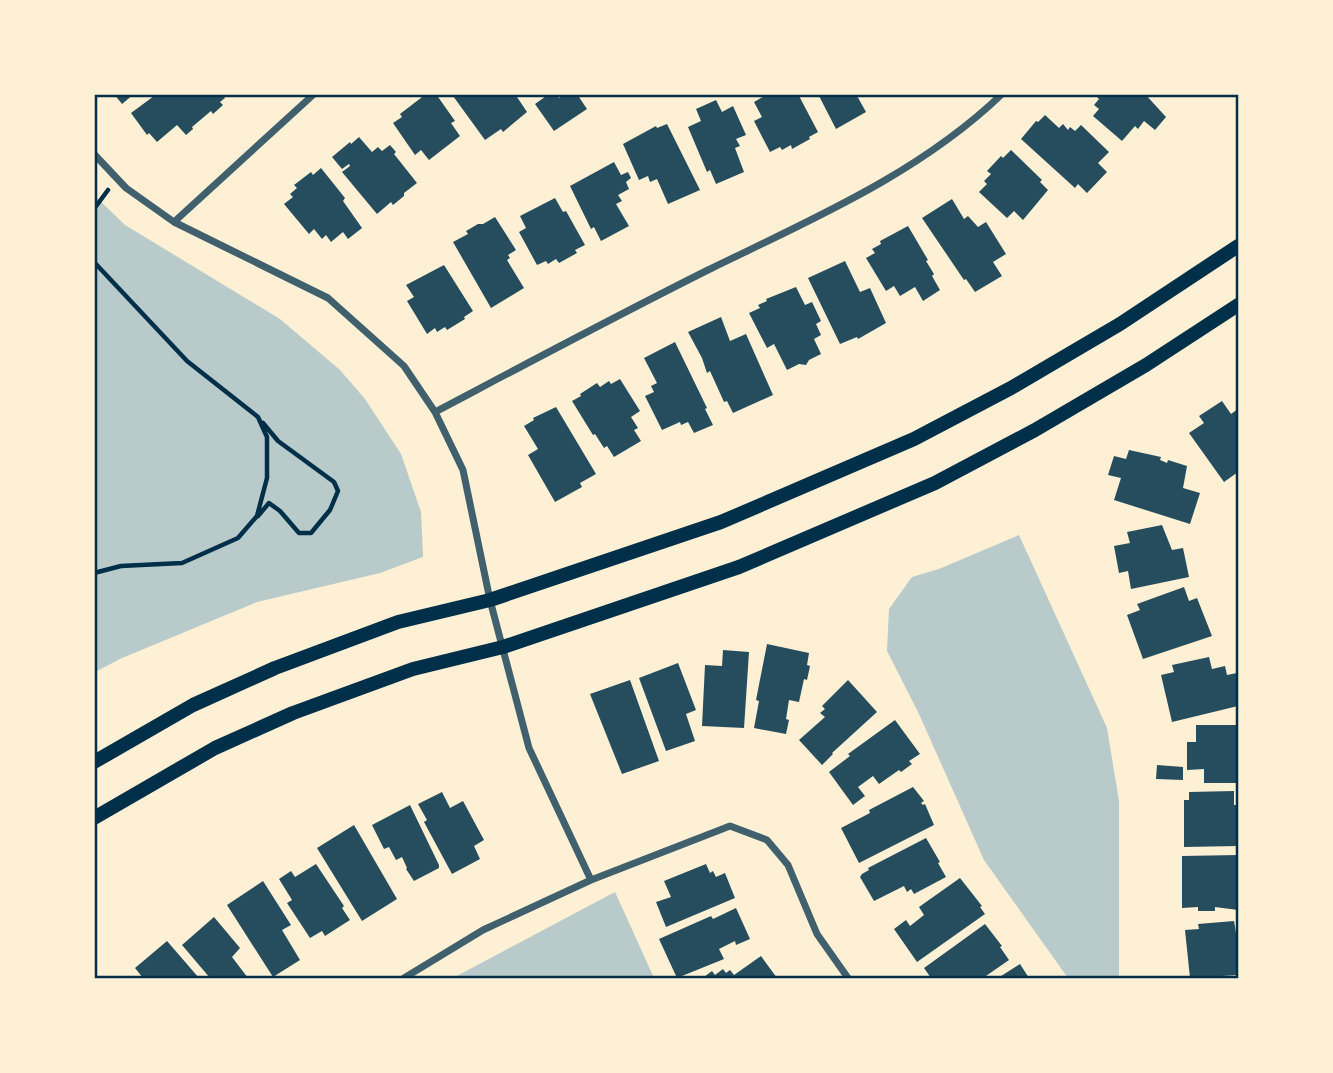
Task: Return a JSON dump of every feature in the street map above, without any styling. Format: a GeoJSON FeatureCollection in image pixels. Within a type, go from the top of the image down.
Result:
{"type":"FeatureCollection","features":[{"type":"Feature","properties":{"kind":"main road"},"geometry":{"type":"LineString","coordinates":[[94,762],[193,705],[275,668],[398,622],[490,600],[721,522],[914,439],[1012,388],[1121,324],[1238,246]]}},
{"type":"Feature","properties":{"kind":"main road"},"geometry":{"type":"LineString","coordinates":[[94,818],[215,748],[293,713],[413,669],[503,647],[739,567],[935,483],[1035,430],[1146,365],[1238,305]]}},
{"type":"Feature","properties":{"kind":"street"},"geometry":{"type":"LineString","coordinates":[[174,222],[314,94]]}},
{"type":"Feature","properties":{"kind":"street"},"geometry":{"type":"LineString","coordinates":[[435,412],[645,302],[876,187],[972,123],[1002,94]]}},
{"type":"Feature","properties":{"kind":"street"},"geometry":{"type":"LineString","coordinates":[[94,155],[126,188],[174,222],[328,298],[404,366],[435,412],[463,470],[490,600],[529,748],[592,880]]}},
{"type":"Feature","properties":{"kind":"street"},"geometry":{"type":"LineString","coordinates":[[404,978],[483,930],[592,880],[730,826],[767,840],[789,865],[817,934],[849,978]]}},
{"type":"Feature","properties":{"kind":"path"},"geometry":{"type":"LineString","coordinates":[[94,262],[187,361],[258,417],[278,441],[334,482],[338,491],[336,500],[311,533],[299,533],[270,503],[238,538],[182,563],[121,566],[94,573]]}},
{"type":"Feature","properties":{"kind":"path"},"geometry":{"type":"LineString","coordinates":[[257,516],[267,478],[267,437],[258,417]]}},
{"type":"Feature","properties":{"kind":"shaded area"},"geometry":{"type":"Polygon","coordinates":[[[94,195],[125,225],[280,319],[340,370],[365,399],[401,454],[421,512],[423,557],[380,573],[257,602],[122,658],[95,672],[94,195]]]}},
{"type":"Feature","properties":{"kind":"shaded area"},"geometry":{"type":"Polygon","coordinates":[[[1019,535],[1107,728],[1119,801],[1119,978],[1068,978],[984,860],[919,714],[887,651],[889,609],[912,577],[939,569],[1019,535]]]}},
{"type":"Feature","properties":{"kind":"shaded area"},"geometry":{"type":"Polygon","coordinates":[[[615,892],[654,978],[453,978],[615,892]]]}},
{"type":"Feature","properties":{"kind":"building"},"geometry":{"type":"Polygon","coordinates":[[[114,94],[134,94],[122,104],[114,94]]]}},
{"type":"Feature","properties":{"kind":"building"},"geometry":{"type":"Polygon","coordinates":[[[153,94],[222,94],[225,98],[220,102],[223,105],[213,114],[211,111],[186,135],[177,125],[157,142],[149,133],[147,135],[131,113],[154,96],[153,94]]]}},
{"type":"Feature","properties":{"kind":"building"},"geometry":{"type":"Polygon","coordinates":[[[426,94],[436,94],[455,121],[451,123],[460,136],[429,160],[421,150],[415,155],[393,123],[402,117],[400,114],[426,94]]]}},
{"type":"Feature","properties":{"kind":"building"},"geometry":{"type":"Polygon","coordinates":[[[515,94],[527,112],[503,132],[501,129],[485,140],[453,96],[515,94]]]}},
{"type":"Feature","properties":{"kind":"building"},"geometry":{"type":"Polygon","coordinates":[[[549,94],[557,94],[559,98],[565,94],[577,94],[587,109],[554,131],[535,104],[549,94]]]}},
{"type":"Feature","properties":{"kind":"building"},"geometry":{"type":"Polygon","coordinates":[[[768,94],[798,94],[818,132],[792,149],[791,145],[770,152],[754,121],[762,117],[754,102],[768,94]]]}},
{"type":"Feature","properties":{"kind":"building"},"geometry":{"type":"Polygon","coordinates":[[[818,94],[856,94],[866,112],[836,129],[818,94]]]}},
{"type":"Feature","properties":{"kind":"building"},"geometry":{"type":"Polygon","coordinates":[[[1094,94],[1145,94],[1166,117],[1155,130],[1144,121],[1138,129],[1135,126],[1122,141],[1093,116],[1099,109],[1094,105],[1099,99],[1094,94]]]}},
{"type":"Feature","properties":{"kind":"building"},"geometry":{"type":"Polygon","coordinates":[[[716,100],[722,112],[733,106],[746,135],[736,139],[740,146],[735,148],[744,172],[716,184],[710,170],[707,172],[688,127],[701,121],[696,109],[716,100]]]}},
{"type":"Feature","properties":{"kind":"building"},"geometry":{"type":"Polygon","coordinates":[[[1045,115],[1059,128],[1063,124],[1068,130],[1070,127],[1075,131],[1081,125],[1109,152],[1098,163],[1107,172],[1087,193],[1078,184],[1075,188],[1021,139],[1036,121],[1045,115]]]}},
{"type":"Feature","properties":{"kind":"building"},"geometry":{"type":"Polygon","coordinates":[[[667,124],[700,190],[668,204],[657,179],[650,182],[648,176],[639,180],[623,144],[656,126],[657,128],[667,124]]]}},
{"type":"Feature","properties":{"kind":"building"},"geometry":{"type":"Polygon","coordinates":[[[359,137],[372,152],[378,147],[382,151],[390,145],[417,183],[393,205],[391,202],[377,214],[342,172],[349,164],[342,169],[332,157],[359,137]]]}},
{"type":"Feature","properties":{"kind":"building"},"geometry":{"type":"Polygon","coordinates":[[[1011,150],[1042,180],[1040,182],[1048,190],[1023,220],[1014,211],[1007,218],[979,192],[987,184],[984,181],[991,174],[987,171],[1011,150]]]}},
{"type":"Feature","properties":{"kind":"building"},"geometry":{"type":"Polygon","coordinates":[[[614,162],[621,175],[628,172],[631,178],[626,182],[629,189],[618,195],[622,201],[616,204],[629,226],[601,241],[594,227],[591,229],[570,186],[614,162]]]}},
{"type":"Feature","properties":{"kind":"building"},"geometry":{"type":"Polygon","coordinates":[[[321,168],[345,198],[343,201],[362,228],[348,239],[343,232],[331,242],[326,235],[322,239],[314,229],[309,234],[284,204],[293,197],[290,194],[297,188],[294,185],[321,168]]]}},
{"type":"Feature","properties":{"kind":"building"},"geometry":{"type":"Polygon","coordinates":[[[555,198],[563,212],[566,211],[585,245],[559,263],[556,259],[548,264],[546,261],[537,265],[519,232],[526,228],[520,216],[555,198]]]}},
{"type":"Feature","properties":{"kind":"building"},"geometry":{"type":"Polygon","coordinates":[[[952,199],[964,219],[968,216],[978,227],[986,222],[1006,254],[993,262],[1002,276],[975,292],[922,218],[952,199]]]}},
{"type":"Feature","properties":{"kind":"building"},"geometry":{"type":"Polygon","coordinates":[[[495,217],[516,250],[508,255],[510,258],[507,260],[524,288],[491,308],[453,242],[468,234],[466,231],[495,217]]]}},
{"type":"Feature","properties":{"kind":"building"},"geometry":{"type":"Polygon","coordinates":[[[908,226],[928,260],[926,261],[934,274],[932,276],[940,290],[923,301],[915,287],[900,296],[894,286],[886,291],[866,258],[875,253],[872,249],[881,244],[880,241],[908,226]]]}},
{"type":"Feature","properties":{"kind":"building"},"geometry":{"type":"Polygon","coordinates":[[[845,261],[860,292],[870,288],[886,323],[858,339],[857,337],[840,344],[808,278],[845,261]]]}},
{"type":"Feature","properties":{"kind":"building"},"geometry":{"type":"Polygon","coordinates":[[[444,265],[473,311],[447,330],[445,327],[437,332],[435,328],[427,334],[407,301],[414,297],[406,285],[444,265]]]}},
{"type":"Feature","properties":{"kind":"building"},"geometry":{"type":"Polygon","coordinates":[[[796,287],[805,305],[812,302],[821,321],[816,324],[821,335],[814,339],[821,354],[809,360],[806,365],[799,364],[787,370],[774,344],[767,348],[749,313],[760,308],[758,305],[767,301],[766,299],[796,287]]]}},
{"type":"Feature","properties":{"kind":"building"},"geometry":{"type":"Polygon","coordinates":[[[721,317],[730,341],[746,334],[773,395],[733,413],[727,401],[724,402],[710,371],[707,373],[688,332],[721,317]]]}},
{"type":"Feature","properties":{"kind":"building"},"geometry":{"type":"Polygon","coordinates":[[[675,342],[713,425],[694,433],[688,422],[681,425],[680,422],[662,430],[645,396],[654,392],[651,386],[657,383],[644,358],[675,342]]]}},
{"type":"Feature","properties":{"kind":"building"},"geometry":{"type":"Polygon","coordinates":[[[620,379],[640,411],[631,417],[638,428],[634,430],[641,441],[614,457],[607,446],[604,448],[595,434],[593,435],[572,401],[597,383],[600,387],[609,381],[611,384],[620,379]]]}},
{"type":"Feature","properties":{"kind":"building"},"geometry":{"type":"Polygon","coordinates":[[[1222,401],[1231,414],[1238,409],[1238,472],[1224,482],[1189,433],[1204,423],[1199,416],[1222,401]]]}},
{"type":"Feature","properties":{"kind":"building"},"geometry":{"type":"Polygon","coordinates":[[[556,407],[596,474],[580,483],[582,487],[555,502],[528,455],[538,449],[524,426],[534,420],[533,418],[556,407]]]}},
{"type":"Feature","properties":{"kind":"building"},"geometry":{"type":"Polygon","coordinates":[[[1129,450],[1161,457],[1160,460],[1167,463],[1168,460],[1187,466],[1183,488],[1200,493],[1190,524],[1114,500],[1121,478],[1108,475],[1114,456],[1126,459],[1129,450]]]}},
{"type":"Feature","properties":{"kind":"building"},"geometry":{"type":"Polygon","coordinates":[[[1162,525],[1172,550],[1183,548],[1189,577],[1131,589],[1128,571],[1119,573],[1114,546],[1130,543],[1127,532],[1162,525]]]}},
{"type":"Feature","properties":{"kind":"building"},"geometry":{"type":"Polygon","coordinates":[[[1184,587],[1189,601],[1197,598],[1212,636],[1143,659],[1127,615],[1140,610],[1137,604],[1184,587]]]}},
{"type":"Feature","properties":{"kind":"building"},"geometry":{"type":"Polygon","coordinates":[[[767,644],[809,653],[807,665],[810,666],[799,702],[789,700],[786,734],[754,728],[759,701],[756,700],[767,644]]]}},
{"type":"Feature","properties":{"kind":"building"},"geometry":{"type":"Polygon","coordinates":[[[723,650],[749,652],[744,728],[702,726],[705,665],[722,666],[723,650]]]}},
{"type":"Feature","properties":{"kind":"building"},"geometry":{"type":"Polygon","coordinates":[[[1209,657],[1212,669],[1225,666],[1227,675],[1237,673],[1238,706],[1172,722],[1161,675],[1174,672],[1172,665],[1209,657]]]}},
{"type":"Feature","properties":{"kind":"building"},"geometry":{"type":"Polygon","coordinates":[[[678,663],[696,710],[686,714],[695,741],[666,751],[639,678],[678,663]]]}},
{"type":"Feature","properties":{"kind":"building"},"geometry":{"type":"Polygon","coordinates":[[[630,680],[659,761],[622,774],[590,694],[630,680]]]}},
{"type":"Feature","properties":{"kind":"building"},"geometry":{"type":"Polygon","coordinates":[[[848,680],[877,712],[822,765],[799,740],[825,717],[820,713],[825,709],[822,706],[848,680]]]}},
{"type":"Feature","properties":{"kind":"building"},"geometry":{"type":"Polygon","coordinates":[[[895,720],[920,754],[909,761],[912,764],[879,784],[873,776],[858,787],[865,796],[853,805],[829,772],[850,756],[848,754],[895,720]]]}},
{"type":"Feature","properties":{"kind":"building"},"geometry":{"type":"Polygon","coordinates":[[[1196,725],[1238,725],[1238,783],[1204,783],[1204,769],[1187,770],[1187,742],[1196,742],[1196,725]]]}},
{"type":"Feature","properties":{"kind":"building"},"geometry":{"type":"Polygon","coordinates":[[[1157,765],[1183,767],[1183,780],[1156,779],[1157,765]]]}},
{"type":"Feature","properties":{"kind":"building"},"geometry":{"type":"Polygon","coordinates":[[[913,787],[924,801],[921,803],[925,804],[934,825],[859,863],[841,828],[913,787]]]}},
{"type":"Feature","properties":{"kind":"building"},"geometry":{"type":"Polygon","coordinates":[[[1234,791],[1234,805],[1238,805],[1238,846],[1184,847],[1184,800],[1189,800],[1189,792],[1234,791]]]}},
{"type":"Feature","properties":{"kind":"building"},"geometry":{"type":"Polygon","coordinates":[[[442,792],[450,808],[463,801],[484,840],[474,846],[480,859],[452,874],[424,822],[427,820],[418,804],[442,792]]]}},
{"type":"Feature","properties":{"kind":"building"},"geometry":{"type":"Polygon","coordinates":[[[410,805],[439,865],[439,868],[414,881],[402,857],[396,860],[389,847],[384,849],[372,825],[410,805]]]}},
{"type":"Feature","properties":{"kind":"building"},"geometry":{"type":"Polygon","coordinates":[[[354,825],[397,899],[362,921],[317,848],[354,825]]]}},
{"type":"Feature","properties":{"kind":"building"},"geometry":{"type":"Polygon","coordinates":[[[926,838],[946,877],[914,894],[911,889],[907,892],[904,886],[874,901],[860,877],[862,874],[869,870],[868,868],[926,838]]]}},
{"type":"Feature","properties":{"kind":"building"},"geometry":{"type":"Polygon","coordinates":[[[1238,855],[1238,910],[1215,907],[1215,911],[1198,911],[1198,907],[1182,908],[1182,856],[1238,855]]]}},
{"type":"Feature","properties":{"kind":"building"},"geometry":{"type":"Polygon","coordinates":[[[316,864],[344,906],[342,908],[350,920],[325,936],[322,931],[310,938],[287,903],[292,900],[279,879],[291,871],[295,877],[316,864]]]}},
{"type":"Feature","properties":{"kind":"building"},"geometry":{"type":"Polygon","coordinates":[[[706,864],[710,873],[713,871],[716,877],[725,873],[735,898],[666,927],[656,902],[671,897],[664,881],[706,864]]]}},
{"type":"Feature","properties":{"kind":"building"},"geometry":{"type":"Polygon","coordinates":[[[960,878],[985,914],[917,962],[894,929],[906,920],[910,926],[924,915],[919,907],[960,878]]]}},
{"type":"Feature","properties":{"kind":"building"},"geometry":{"type":"Polygon","coordinates":[[[263,881],[291,925],[282,930],[300,960],[273,977],[227,905],[263,881]]]}},
{"type":"Feature","properties":{"kind":"building"},"geometry":{"type":"Polygon","coordinates":[[[736,908],[750,939],[736,945],[735,941],[719,949],[724,959],[677,978],[659,939],[736,908]]]}},
{"type":"Feature","properties":{"kind":"building"},"geometry":{"type":"Polygon","coordinates":[[[214,917],[240,948],[232,957],[248,978],[210,978],[182,945],[214,917]]]}},
{"type":"Feature","properties":{"kind":"building"},"geometry":{"type":"Polygon","coordinates":[[[1234,921],[1238,933],[1238,975],[1190,978],[1185,930],[1199,929],[1198,924],[1234,921]]]}},
{"type":"Feature","properties":{"kind":"building"},"geometry":{"type":"Polygon","coordinates":[[[985,924],[1009,960],[983,978],[931,978],[924,968],[985,924]]]}},
{"type":"Feature","properties":{"kind":"building"},"geometry":{"type":"Polygon","coordinates":[[[167,941],[199,978],[143,978],[135,968],[167,941]]]}},
{"type":"Feature","properties":{"kind":"building"},"geometry":{"type":"Polygon","coordinates":[[[761,956],[777,978],[704,977],[712,971],[715,975],[723,969],[726,973],[730,970],[734,975],[761,956]]]}},
{"type":"Feature","properties":{"kind":"building"},"geometry":{"type":"Polygon","coordinates":[[[1020,964],[1029,978],[998,978],[1020,964]]]}}]}
